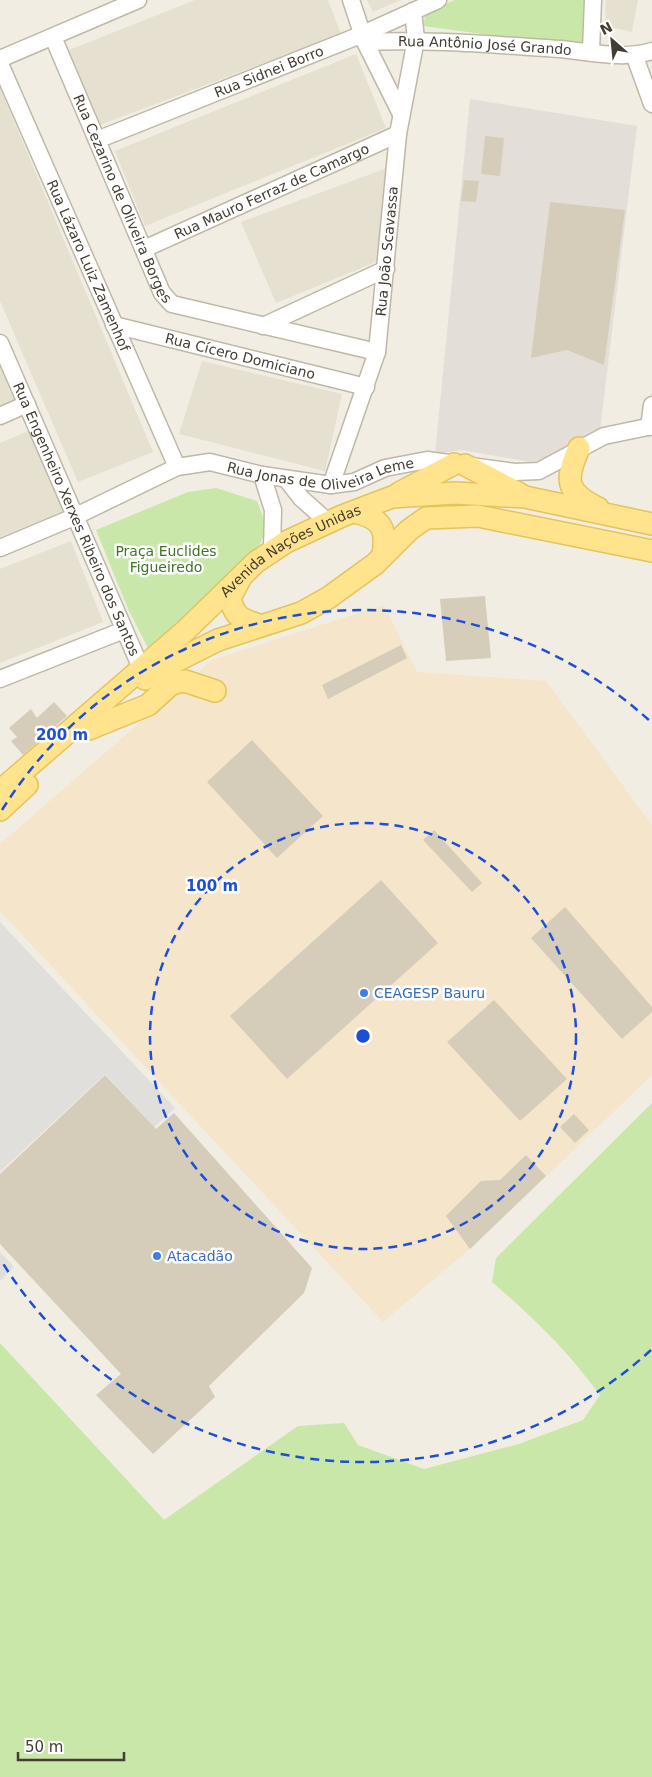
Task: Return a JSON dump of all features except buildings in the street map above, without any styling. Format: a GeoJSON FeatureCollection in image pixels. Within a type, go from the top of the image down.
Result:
{"type":"FeatureCollection","features":[{"type":"Feature","properties":{"kind":"main road"},"geometry":{"type":"LineString","coordinates":[[579,448],[570,468],[571,486],[580,499],[617,517]]}},
{"type":"Feature","properties":{"kind":"main road"},"geometry":{"type":"LineString","coordinates":[[392,497],[459,464],[525,497]]}},
{"type":"Feature","properties":{"kind":"main road","name":"Avenida Nações Unidas"},"geometry":{"type":"LineString","coordinates":[[0,791],[185,630],[264,556],[328,522],[392,497],[455,493],[525,497],[652,524]]}},
{"type":"Feature","properties":{"kind":"main road"},"geometry":{"type":"LineString","coordinates":[[355,512],[372,516],[382,526],[385,541],[383,555]]}},
{"type":"Feature","properties":{"kind":"main road"},"geometry":{"type":"LineString","coordinates":[[0,810],[132,689],[158,670],[218,640],[259,625],[274,623],[301,613],[328,598],[360,576],[409,530],[426,518],[478,516],[652,551]]}},
{"type":"Feature","properties":{"kind":"main road"},"geometry":{"type":"LineString","coordinates":[[259,625],[239,618],[230,598],[236,584],[264,556]]}},
{"type":"Feature","properties":{"kind":"main road"},"geometry":{"type":"LineString","coordinates":[[89,729],[148,705],[170,685],[178,682],[185,681],[215,691]]}},
{"type":"Feature","properties":{"kind":"street"},"geometry":{"type":"LineString","coordinates":[[0,59],[53,37],[104,7],[138,0]]}},
{"type":"Feature","properties":{"kind":"street"},"geometry":{"type":"LineString","coordinates":[[351,0],[364,38],[401,114]]}},
{"type":"Feature","properties":{"kind":"street","name":"Rua Sidnei Borro"},"geometry":{"type":"LineString","coordinates":[[97,140],[364,38],[413,11],[438,0]]}},
{"type":"Feature","properties":{"kind":"street"},"geometry":{"type":"LineString","coordinates":[[591,52],[593,0]]}},
{"type":"Feature","properties":{"kind":"street","name":"Rua João Scavassa"},"geometry":{"type":"LineString","coordinates":[[331,485],[377,352],[398,134],[416,39],[413,11]]}},
{"type":"Feature","properties":{"kind":"street","name":"Rua Cezarino de Oliveira Borges"},"geometry":{"type":"LineString","coordinates":[[53,37],[162,293],[172,304],[377,352]]}},
{"type":"Feature","properties":{"kind":"street","name":"Rua Antônio José Grando"},"geometry":{"type":"LineString","coordinates":[[364,38],[416,39],[635,57]]}},
{"type":"Feature","properties":{"kind":"street"},"geometry":{"type":"LineString","coordinates":[[652,52],[635,57],[652,104]]}},
{"type":"Feature","properties":{"kind":"street","name":"Rua Lázaro Luiz Zamenhof"},"geometry":{"type":"LineString","coordinates":[[0,64],[177,467]]}},
{"type":"Feature","properties":{"kind":"street","name":"Rua Mauro Ferraz de Camargo"},"geometry":{"type":"LineString","coordinates":[[144,249],[398,134]]}},
{"type":"Feature","properties":{"kind":"street"},"geometry":{"type":"LineString","coordinates":[[263,326],[386,269]]}},
{"type":"Feature","properties":{"kind":"street","name":"Rua Cícero Domiciano"},"geometry":{"type":"LineString","coordinates":[[114,325],[366,387]]}},
{"type":"Feature","properties":{"kind":"street","name":"Rua Engenheiro Xerxes Ribeiro dos Santos"},"geometry":{"type":"LineString","coordinates":[[0,343],[141,668]]}},
{"type":"Feature","properties":{"kind":"street"},"geometry":{"type":"LineString","coordinates":[[0,416],[27,404]]}},
{"type":"Feature","properties":{"kind":"street"},"geometry":{"type":"LineString","coordinates":[[650,427],[652,405]]}},
{"type":"Feature","properties":{"kind":"street","name":"Rua Jonas de Oliveira Leme"},"geometry":{"type":"LineString","coordinates":[[0,548],[74,517],[177,467],[210,462],[287,480],[331,485],[354,482],[385,468],[427,460],[515,472],[539,471],[604,436],[650,427]]}},
{"type":"Feature","properties":{"kind":"street"},"geometry":{"type":"LineString","coordinates":[[262,475],[273,510],[264,556]]}},
{"type":"Feature","properties":{"kind":"street"},"geometry":{"type":"LineString","coordinates":[[287,480],[301,498],[328,522]]}},
{"type":"Feature","properties":{"kind":"street"},"geometry":{"type":"LineString","coordinates":[[0,679],[124,630]]}},
{"type":"Feature","properties":{"kind":"shaded area"},"geometry":{"type":"Polygon","coordinates":[[[195,0],[328,0],[341,34],[100,125],[69,50],[195,0]]]}},
{"type":"Feature","properties":{"kind":"shaded area"},"geometry":{"type":"Polygon","coordinates":[[[367,0],[401,0],[373,12],[367,0]]]}},
{"type":"Feature","properties":{"kind":"shaded area"},"geometry":{"type":"Polygon","coordinates":[[[606,0],[638,0],[632,32],[605,26],[606,0]]]}},
{"type":"Feature","properties":{"kind":"shaded area"},"geometry":{"type":"Polygon","coordinates":[[[356,54],[386,128],[145,226],[115,151],[356,54]]]}},
{"type":"Feature","properties":{"kind":"shaded area"},"geometry":{"type":"Polygon","coordinates":[[[0,88],[153,452],[78,482],[0,301],[0,88]]]}},
{"type":"Feature","properties":{"kind":"shaded area"},"geometry":{"type":"Polygon","coordinates":[[[470,99],[637,126],[600,430],[550,459],[531,462],[461,450],[435,454],[470,99]]]}},
{"type":"Feature","properties":{"kind":"shaded area"},"geometry":{"type":"Polygon","coordinates":[[[387,168],[376,262],[276,303],[241,222],[387,168]]]}},
{"type":"Feature","properties":{"kind":"shaded area"},"geometry":{"type":"Polygon","coordinates":[[[202,361],[342,394],[325,471],[179,434],[202,361]]]}},
{"type":"Feature","properties":{"kind":"shaded area"},"geometry":{"type":"Polygon","coordinates":[[[0,365],[16,405],[0,411],[0,365]]]}},
{"type":"Feature","properties":{"kind":"shaded area"},"geometry":{"type":"Polygon","coordinates":[[[35,428],[69,509],[0,537],[0,443],[35,428]]]}},
{"type":"Feature","properties":{"kind":"shaded area"},"geometry":{"type":"Polygon","coordinates":[[[71,541],[103,622],[0,663],[0,569],[71,541]]]}},
{"type":"Feature","properties":{"kind":"shaded area","name":"CEAGESP Bauru"},"geometry":{"type":"Polygon","coordinates":[[[384,605],[417,672],[546,681],[652,825],[652,1075],[470,1249],[383,1322],[0,911],[0,844],[212,660],[384,605]]]}},
{"type":"Feature","properties":{"kind":"shaded area"},"geometry":{"type":"Polygon","coordinates":[[[0,922],[175,1108],[154,1127],[105,1074],[0,1172],[0,922]]]}},
{"type":"Feature","properties":{"kind":"shaded area"},"geometry":{"type":"Polygon","coordinates":[[[0,1252],[14,1267],[0,1281],[0,1252]]]}},
{"type":"Feature","properties":{"kind":"green space"},"geometry":{"type":"Polygon","coordinates":[[[455,0],[585,0],[585,48],[423,26],[426,12],[455,0]]]}},
{"type":"Feature","properties":{"kind":"green space","name":"Praça Euclides Figueiredo"},"geometry":{"type":"Polygon","coordinates":[[[216,488],[257,501],[267,527],[257,551],[148,648],[128,609],[96,530],[188,492],[216,488]]]}},
{"type":"Feature","properties":{"kind":"green space"},"geometry":{"type":"Polygon","coordinates":[[[652,1103],[652,1777],[0,1777],[0,1343],[164,1520],[298,1426],[344,1423],[358,1445],[424,1469],[519,1444],[583,1420],[600,1395],[575,1363],[549,1335],[492,1282],[496,1258],[652,1103]]]}},
{"type":"Feature","properties":{"kind":"place","name":"CEAGESP Bauru"},"geometry":{"type":"Point","coordinates":[364,993]}},
{"type":"Feature","properties":{"kind":"place","name":"Atacadão"},"geometry":{"type":"Point","coordinates":[157,1256]}}]}
